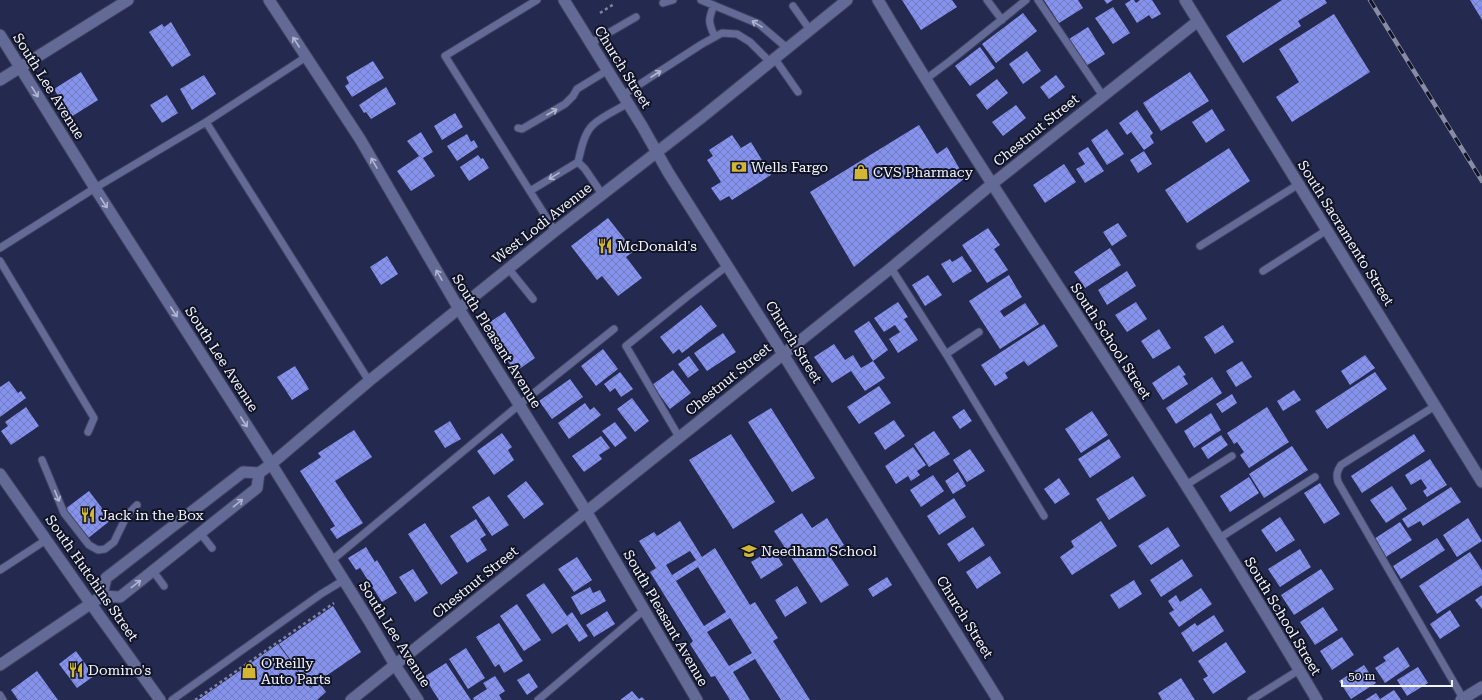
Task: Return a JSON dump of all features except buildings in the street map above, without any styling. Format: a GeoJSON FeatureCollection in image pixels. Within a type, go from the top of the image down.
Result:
{"type":"FeatureCollection","features":[{"type":"Feature","properties":{"kind":"street"},"geometry":{"type":"LineString","coordinates":[[0,80],[128,0]]}},
{"type":"Feature","properties":{"kind":"street","name":"South Pleasant Avenue"},"geometry":{"type":"LineString","coordinates":[[269,0],[360,139],[459,309],[586,511],[697,700]]}},
{"type":"Feature","properties":{"kind":"street","name":"Church Street"},"geometry":{"type":"LineString","coordinates":[[564,0],[727,266],[998,700]]}},
{"type":"Feature","properties":{"kind":"street","name":"West Lodi Avenue"},"geometry":{"type":"LineString","coordinates":[[259,473],[508,268],[657,153],[847,0]]}},
{"type":"Feature","properties":{"kind":"street","name":"South School Street"},"geometry":{"type":"LineString","coordinates":[[878,0],[918,67],[992,184],[1186,485],[1316,700]]}},
{"type":"Feature","properties":{"kind":"street","name":"South Sacramento Street"},"geometry":{"type":"LineString","coordinates":[[1185,0],[1482,482]]}},
{"type":"Feature","properties":{"kind":"street","name":"Chestnut Street"},"geometry":{"type":"LineString","coordinates":[[351,700],[891,268],[992,184],[1198,21]]}},
{"type":"Feature","properties":{"kind":"street","name":"South Lee Avenue"},"geometry":{"type":"LineString","coordinates":[[0,35],[95,188],[267,457],[270,465],[344,580],[395,665],[418,700]]}},
{"type":"Feature","properties":{"kind":"street"},"geometry":{"type":"LineString","coordinates":[[0,665],[102,596],[120,597],[257,488],[259,473],[243,472],[106,578],[102,596]]}},
{"type":"Feature","properties":{"kind":"street","name":"South Hutchins Street"},"geometry":{"type":"LineString","coordinates":[[0,474],[160,700]]}},
{"type":"Feature","properties":{"kind":"street"},"geometry":{"type":"LineString","coordinates":[[1463,700],[1482,687]]}},
{"type":"Feature","properties":{"kind":"lane"},"geometry":{"type":"LineString","coordinates":[[537,0],[445,56],[555,231]]}},
{"type":"Feature","properties":{"kind":"lane"},"geometry":{"type":"LineString","coordinates":[[663,3],[673,0]]}},
{"type":"Feature","properties":{"kind":"lane"},"geometry":{"type":"LineString","coordinates":[[701,0],[759,24],[787,48]]}},
{"type":"Feature","properties":{"kind":"lane"},"geometry":{"type":"LineString","coordinates":[[987,0],[1002,20]]}},
{"type":"Feature","properties":{"kind":"lane"},"geometry":{"type":"LineString","coordinates":[[926,79],[1026,0]]}},
{"type":"Feature","properties":{"kind":"lane"},"geometry":{"type":"LineString","coordinates":[[1038,0],[1103,96]]}},
{"type":"Feature","properties":{"kind":"lane"},"geometry":{"type":"LineString","coordinates":[[714,5],[709,16],[709,24],[715,37]]}},
{"type":"Feature","properties":{"kind":"lane"},"geometry":{"type":"LineString","coordinates":[[793,6],[810,30]]}},
{"type":"Feature","properties":{"kind":"lane"},"geometry":{"type":"LineString","coordinates":[[591,43],[636,17]]}},
{"type":"Feature","properties":{"kind":"lane"},"geometry":{"type":"LineString","coordinates":[[530,191],[578,162],[588,133],[593,125],[702,44],[722,33],[736,34],[750,42],[772,60],[798,92]]}},
{"type":"Feature","properties":{"kind":"lane"},"geometry":{"type":"LineString","coordinates":[[0,248],[95,188],[206,122],[306,57]]}},
{"type":"Feature","properties":{"kind":"lane"},"geometry":{"type":"LineString","coordinates":[[518,128],[522,129],[565,104],[573,96],[577,89],[608,70]]}},
{"type":"Feature","properties":{"kind":"lane"},"geometry":{"type":"LineString","coordinates":[[206,122],[369,381]]}},
{"type":"Feature","properties":{"kind":"lane"},"geometry":{"type":"LineString","coordinates":[[578,162],[602,194]]}},
{"type":"Feature","properties":{"kind":"lane"},"geometry":{"type":"LineString","coordinates":[[1200,246],[1299,184]]}},
{"type":"Feature","properties":{"kind":"lane"},"geometry":{"type":"LineString","coordinates":[[1263,270],[1327,230]]}},
{"type":"Feature","properties":{"kind":"lane"},"geometry":{"type":"LineString","coordinates":[[0,261],[94,418],[88,432]]}},
{"type":"Feature","properties":{"kind":"lane"},"geometry":{"type":"LineString","coordinates":[[678,437],[626,346],[727,266]]}},
{"type":"Feature","properties":{"kind":"lane"},"geometry":{"type":"LineString","coordinates":[[508,268],[533,299]]}},
{"type":"Feature","properties":{"kind":"lane"},"geometry":{"type":"LineString","coordinates":[[891,268],[946,354],[1044,516]]}},
{"type":"Feature","properties":{"kind":"lane"},"geometry":{"type":"LineString","coordinates":[[331,561],[519,405],[614,329]]}},
{"type":"Feature","properties":{"kind":"lane"},"geometry":{"type":"LineString","coordinates":[[946,354],[979,332]]}},
{"type":"Feature","properties":{"kind":"lane"},"geometry":{"type":"LineString","coordinates":[[1435,406],[1341,465],[1336,475],[1338,482],[1463,700]]}},
{"type":"Feature","properties":{"kind":"lane"},"geometry":{"type":"LineString","coordinates":[[1186,485],[1232,456]]}},
{"type":"Feature","properties":{"kind":"lane"},"geometry":{"type":"LineString","coordinates":[[42,460],[64,513],[89,545],[98,550],[105,549],[114,542],[127,514],[137,505]]}},
{"type":"Feature","properties":{"kind":"lane"},"geometry":{"type":"LineString","coordinates":[[1218,538],[1315,477]]}},
{"type":"Feature","properties":{"kind":"lane"},"geometry":{"type":"LineString","coordinates":[[201,534],[212,548]]}},
{"type":"Feature","properties":{"kind":"lane"},"geometry":{"type":"LineString","coordinates":[[0,570],[46,540]]}},
{"type":"Feature","properties":{"kind":"lane"},"geometry":{"type":"LineString","coordinates":[[153,571],[164,586]]}},
{"type":"Feature","properties":{"kind":"lane"},"geometry":{"type":"LineString","coordinates":[[172,700],[321,594],[344,580]]}},
{"type":"Feature","properties":{"kind":"lane"},"geometry":{"type":"LineString","coordinates":[[538,700],[644,610]]}},
{"type":"Feature","properties":{"kind":"lane"},"geometry":{"type":"LineString","coordinates":[[1251,700],[1299,670]]}},
{"type":"Feature","properties":{"kind":"lane"},"geometry":{"type":"LineString","coordinates":[[0,695],[3,700]]}},
{"type":"Feature","properties":{"kind":"path"},"geometry":{"type":"LineString","coordinates":[[600,13],[614,4]]}},
{"type":"Feature","properties":{"kind":"path"},"geometry":{"type":"LineString","coordinates":[[196,700],[334,602]]}},
{"type":"Feature","properties":{"kind":"railway"},"geometry":{"type":"LineString","coordinates":[[1370,0],[1482,181]]}},
{"type":"Feature","properties":{"kind":"place","name":"Wells Fargo"},"geometry":{"type":"Point","coordinates":[739,167]}},
{"type":"Feature","properties":{"kind":"place","name":"CVS Pharmacy"},"geometry":{"type":"Point","coordinates":[861,172]}},
{"type":"Feature","properties":{"kind":"place","name":"McDonald's"},"geometry":{"type":"Point","coordinates":[605,246]}},
{"type":"Feature","properties":{"kind":"place","name":"Jack in the Box"},"geometry":{"type":"Point","coordinates":[88,515]}},
{"type":"Feature","properties":{"kind":"place","name":"Needham School"},"geometry":{"type":"Point","coordinates":[749,551]}},
{"type":"Feature","properties":{"kind":"place","name":"Domino's"},"geometry":{"type":"Point","coordinates":[76,670]}},
{"type":"Feature","properties":{"kind":"place","name":"O'Reilly Auto Parts"},"geometry":{"type":"Point","coordinates":[249,671]}}]}
